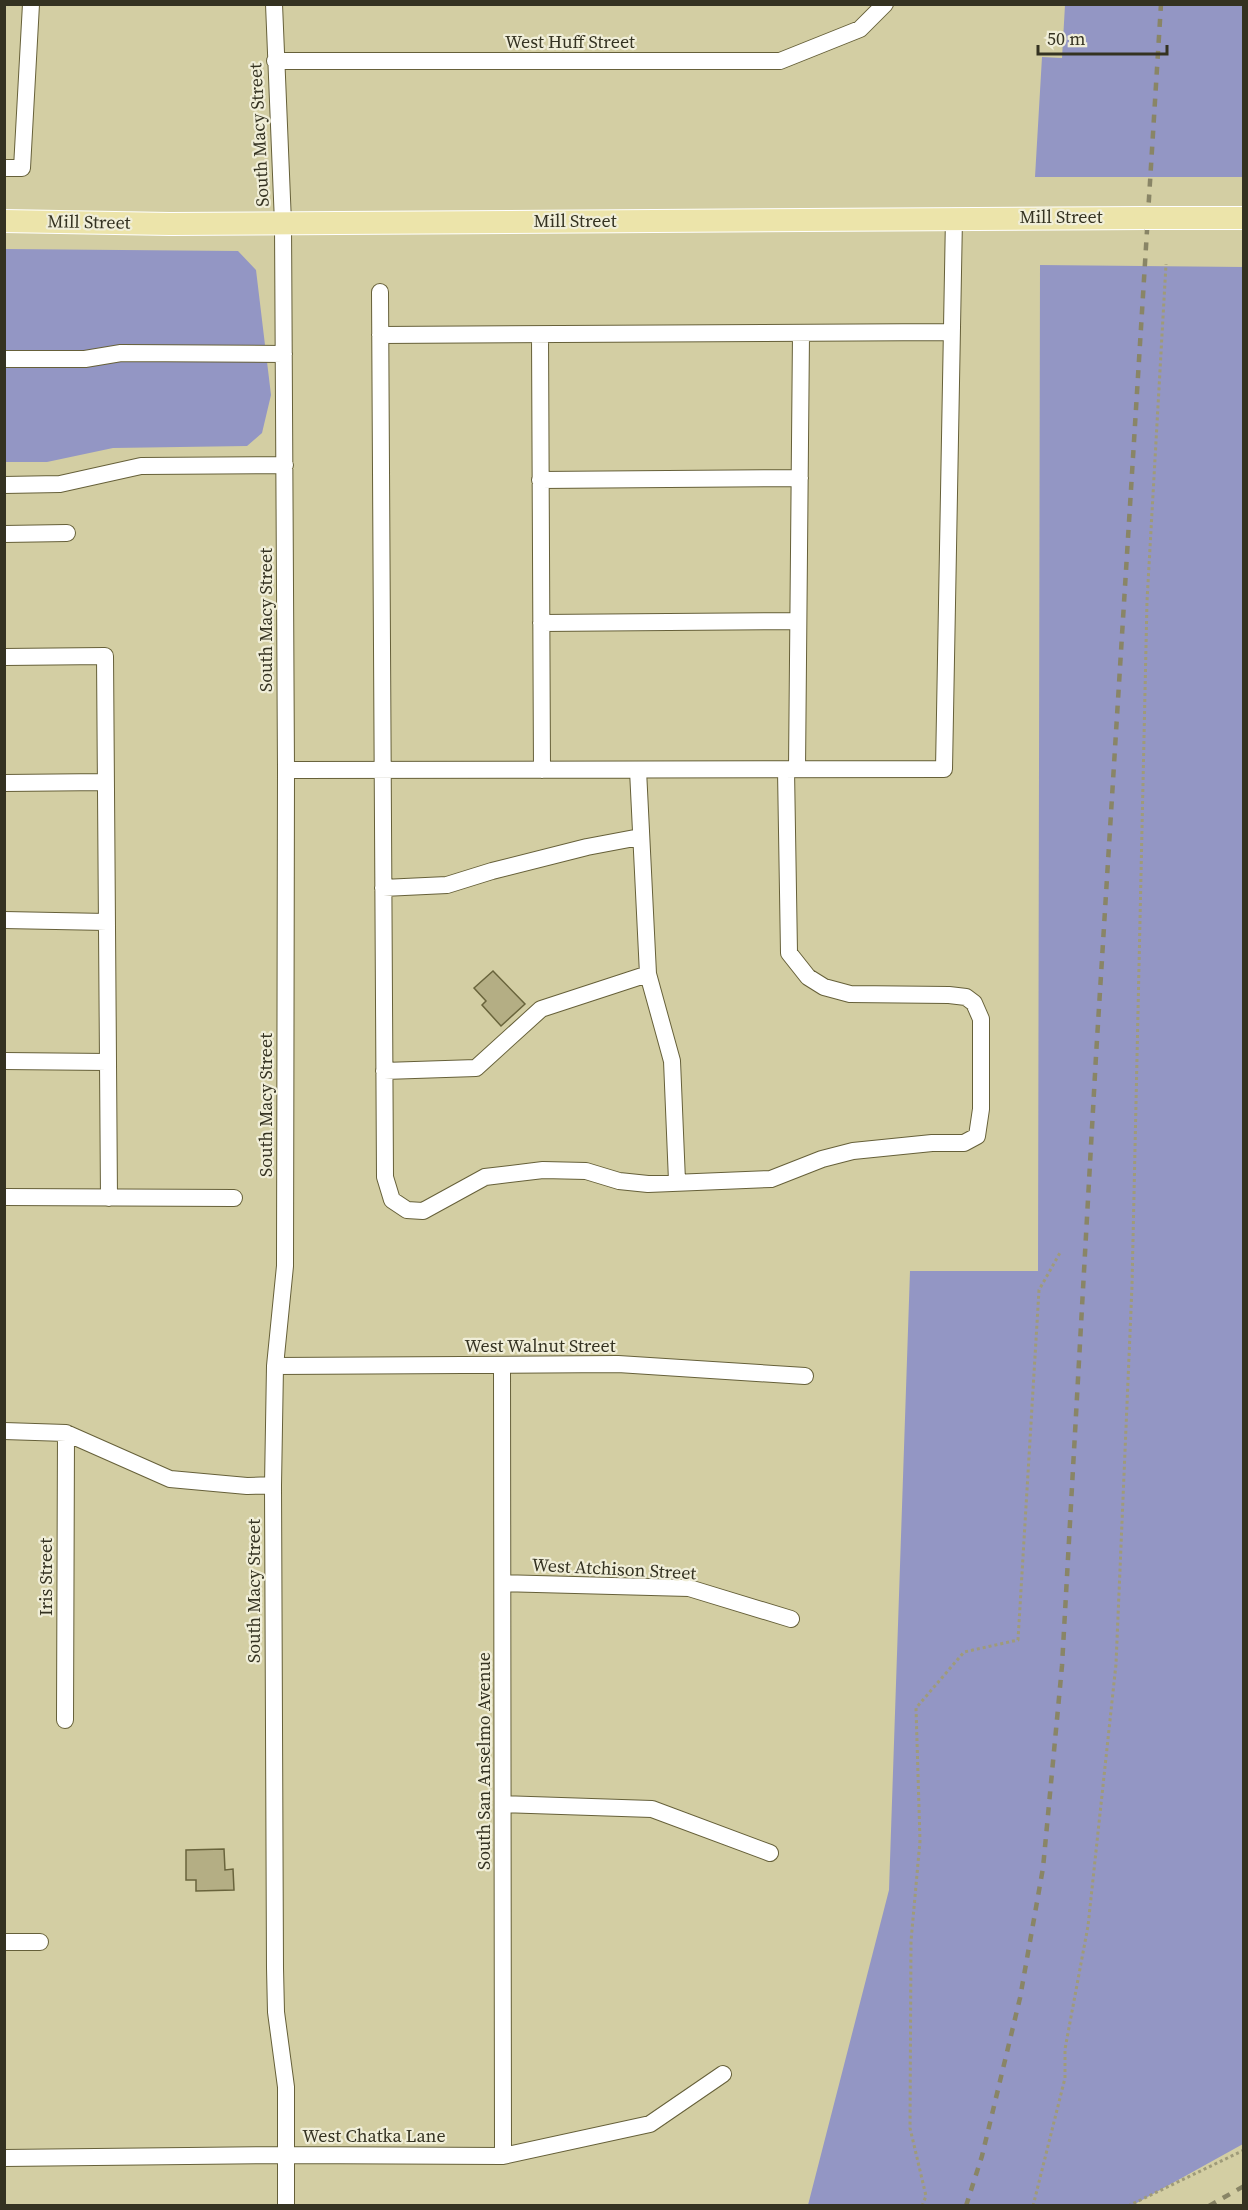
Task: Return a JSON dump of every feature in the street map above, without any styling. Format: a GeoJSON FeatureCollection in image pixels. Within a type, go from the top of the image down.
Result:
{"type":"FeatureCollection","features":[{"type":"Feature","properties":{"kind":"main road","name":"Mill Street"},"geometry":{"type":"LineString","coordinates":[[4,221],[283,223],[954,217],[1244,218]]}},
{"type":"Feature","properties":{"kind":"street"},"geometry":{"type":"LineString","coordinates":[[4,168],[22,168],[31,4]]}},
{"type":"Feature","properties":{"kind":"street","name":"South Macy Street"},"geometry":{"type":"LineString","coordinates":[[274,4],[283,223],[286,770],[285,1266],[275,1366],[273,1485],[276,2012],[286,2087],[286,2205]]}},
{"type":"Feature","properties":{"kind":"street","name":"West Huff Street"},"geometry":{"type":"LineString","coordinates":[[275,62],[780,61],[860,29],[885,4]]}},
{"type":"Feature","properties":{"kind":"street"},"geometry":{"type":"LineString","coordinates":[[286,770],[944,769],[950,332],[954,217]]}},
{"type":"Feature","properties":{"kind":"street"},"geometry":{"type":"LineString","coordinates":[[380,292],[385,1177],[392,1200],[407,1210],[423,1210],[485,1178],[543,1170],[586,1172],[619,1181],[648,1184],[676,1181],[771,1179],[822,1159],[853,1151],[932,1143],[964,1143],[977,1136],[981,1109],[981,1019],[974,1003],[966,997],[948,994],[850,994],[824,987],[808,977],[789,953],[791,769],[798,621],[801,334]]}},
{"type":"Feature","properties":{"kind":"street"},"geometry":{"type":"LineString","coordinates":[[380,335],[950,332]]}},
{"type":"Feature","properties":{"kind":"street"},"geometry":{"type":"LineString","coordinates":[[540,335],[542,770]]}},
{"type":"Feature","properties":{"kind":"street"},"geometry":{"type":"LineString","coordinates":[[4,359],[85,359],[121,353],[284,354]]}},
{"type":"Feature","properties":{"kind":"street"},"geometry":{"type":"LineString","coordinates":[[4,485],[60,484],[141,466],[285,465]]}},
{"type":"Feature","properties":{"kind":"street"},"geometry":{"type":"LineString","coordinates":[[540,480],[800,478]]}},
{"type":"Feature","properties":{"kind":"street"},"geometry":{"type":"LineString","coordinates":[[4,534],[67,533]]}},
{"type":"Feature","properties":{"kind":"street"},"geometry":{"type":"LineString","coordinates":[[542,623],[798,621]]}},
{"type":"Feature","properties":{"kind":"street"},"geometry":{"type":"LineString","coordinates":[[4,657],[105,656],[109,1198]]}},
{"type":"Feature","properties":{"kind":"street"},"geometry":{"type":"LineString","coordinates":[[638,770],[648,974],[672,1061],[676,1181]]}},
{"type":"Feature","properties":{"kind":"street"},"geometry":{"type":"LineString","coordinates":[[4,783],[106,783]]}},
{"type":"Feature","properties":{"kind":"street"},"geometry":{"type":"LineString","coordinates":[[383,888],[447,885],[576,850],[640,837]]}},
{"type":"Feature","properties":{"kind":"street"},"geometry":{"type":"LineString","coordinates":[[4,920],[107,922]]}},
{"type":"Feature","properties":{"kind":"street"},"geometry":{"type":"LineString","coordinates":[[384,1071],[476,1068],[541,1010],[648,974]]}},
{"type":"Feature","properties":{"kind":"street"},"geometry":{"type":"LineString","coordinates":[[4,1061],[108,1062]]}},
{"type":"Feature","properties":{"kind":"street"},"geometry":{"type":"LineString","coordinates":[[4,1197],[234,1198]]}},
{"type":"Feature","properties":{"kind":"street","name":"West Walnut Street"},"geometry":{"type":"LineString","coordinates":[[275,1366],[618,1364],[805,1376]]}},
{"type":"Feature","properties":{"kind":"street","name":"South San Anselmo Avenue"},"geometry":{"type":"LineString","coordinates":[[502,1366],[504,1583],[502,2156]]}},
{"type":"Feature","properties":{"kind":"street"},"geometry":{"type":"LineString","coordinates":[[4,1431],[66,1433],[170,1479],[247,1486],[273,1485]]}},
{"type":"Feature","properties":{"kind":"street","name":"Iris Street"},"geometry":{"type":"LineString","coordinates":[[65,1720],[66,1433]]}},
{"type":"Feature","properties":{"kind":"street","name":"West Atchison Street"},"geometry":{"type":"LineString","coordinates":[[504,1583],[689,1588],[791,1619]]}},
{"type":"Feature","properties":{"kind":"street"},"geometry":{"type":"LineString","coordinates":[[503,1804],[652,1809],[770,1853]]}},
{"type":"Feature","properties":{"kind":"street"},"geometry":{"type":"LineString","coordinates":[[4,1942],[40,1942]]}},
{"type":"Feature","properties":{"kind":"street","name":"West Chatka Lane"},"geometry":{"type":"LineString","coordinates":[[4,2158],[286,2154],[502,2156],[650,2124],[723,2073]]}},
{"type":"Feature","properties":{"kind":"path"},"geometry":{"type":"LineString","coordinates":[[1033,2205],[1065,2078],[1065,2049],[1088,1926],[1116,1664],[1132,1286],[1147,601],[1166,264]]}},
{"type":"Feature","properties":{"kind":"path"},"geometry":{"type":"LineString","coordinates":[[921,2205],[926,2196],[910,2128],[911,1941],[920,1841],[916,1708],[964,1652],[1018,1640],[1039,1290],[1061,1251]]}},
{"type":"Feature","properties":{"kind":"path"},"geometry":{"type":"LineString","coordinates":[[1128,2205],[1244,2150]]}},
{"type":"Feature","properties":{"kind":"shaded area"},"geometry":{"type":"Polygon","coordinates":[[[1065,5],[1243,5],[1243,177],[1035,177],[1042,57],[1062,58],[1065,5]]]}},
{"type":"Feature","properties":{"kind":"shaded area"},"geometry":{"type":"Polygon","coordinates":[[[5,249],[238,251],[256,270],[271,395],[262,433],[247,446],[113,448],[47,462],[5,462],[5,249]]]}},
{"type":"Feature","properties":{"kind":"shaded area"},"geometry":{"type":"Polygon","coordinates":[[[1040,265],[1243,267],[1243,2144],[1133,2205],[808,2205],[889,1890],[910,1271],[1038,1271],[1040,265]]]}},
{"type":"Feature","properties":{"kind":"building"},"geometry":{"type":"Polygon","coordinates":[[[493,971],[525,1004],[501,1026],[482,1005],[486,1001],[474,988],[493,971]]]}},
{"type":"Feature","properties":{"kind":"building"},"geometry":{"type":"Polygon","coordinates":[[[224,1849],[225,1870],[233,1869],[234,1890],[196,1891],[196,1880],[186,1880],[186,1850],[224,1849]]]}},
{"type":"Feature","properties":{"kind":"railway"},"geometry":{"type":"LineString","coordinates":[[966,2206],[982,2156],[1020,1998],[1043,1868],[1062,1666],[1096,1056],[1161,4]]}},
{"type":"Feature","properties":{"kind":"railway"},"geometry":{"type":"LineString","coordinates":[[1209,2206],[1244,2186]]}}]}
